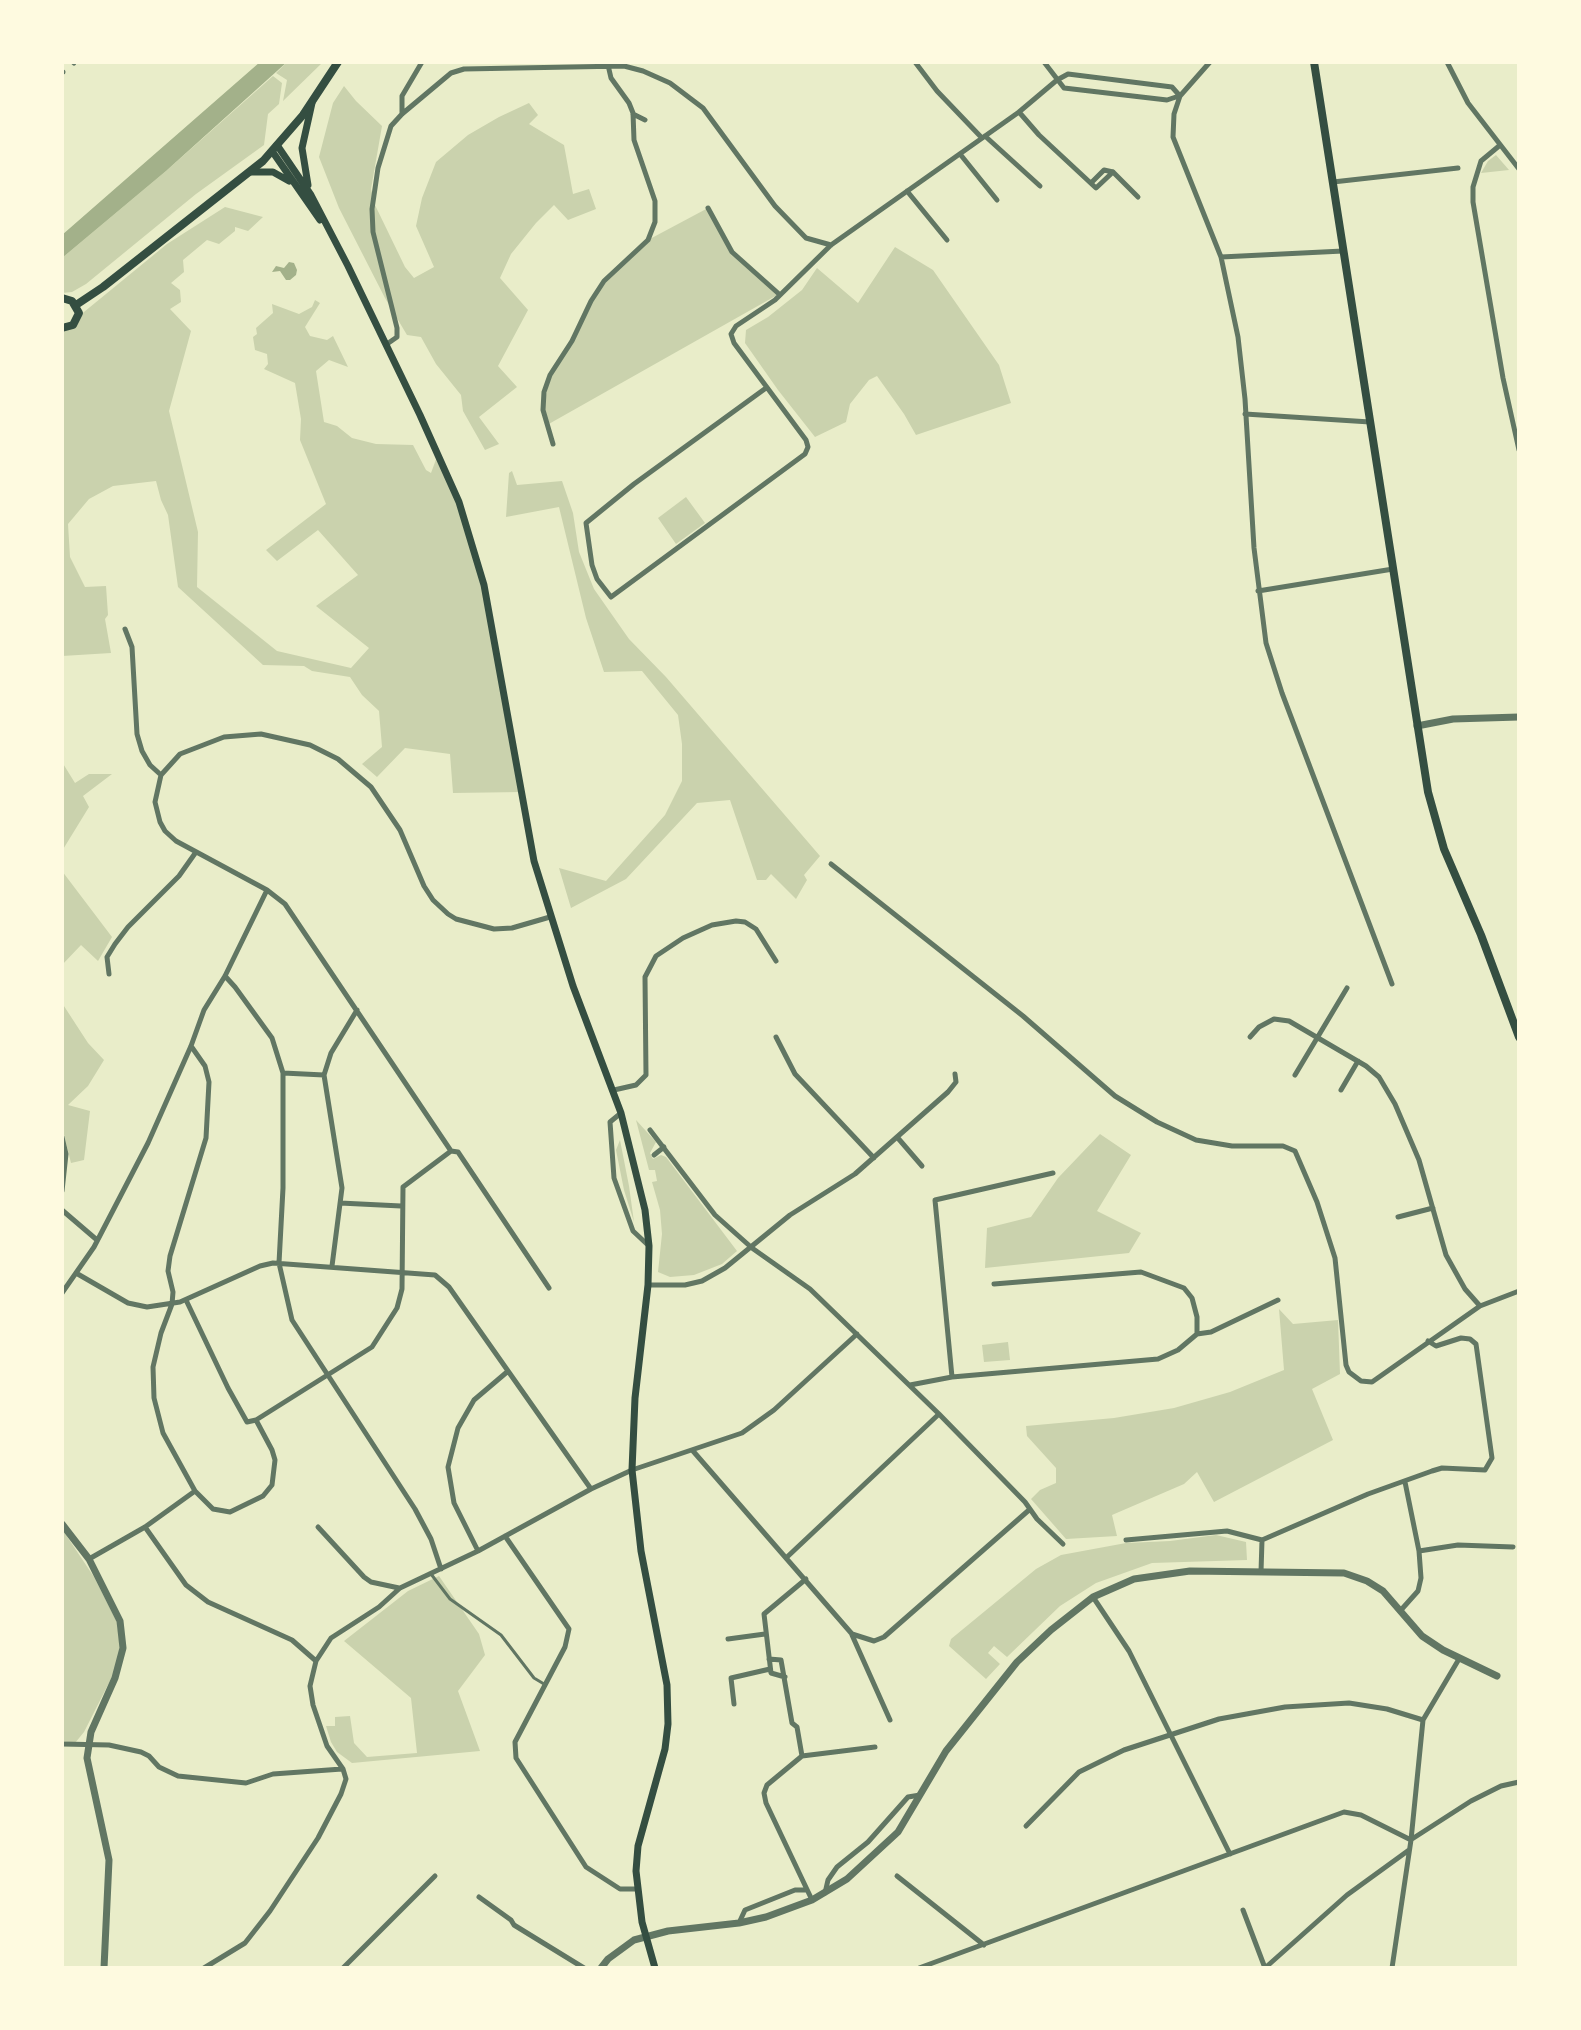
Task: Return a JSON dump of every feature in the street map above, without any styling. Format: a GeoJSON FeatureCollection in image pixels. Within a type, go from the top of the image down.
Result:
{"type":"FeatureCollection","features":[{"type":"Feature","properties":{"kind":"main road"},"geometry":{"type":"LineString","coordinates":[[76,305],[250,172],[313,101],[338,62]]}},
{"type":"Feature","properties":{"kind":"main road"},"geometry":{"type":"LineString","coordinates":[[1314,62],[1428,792],[1444,849],[1481,935],[1519,1037]]}},
{"type":"Feature","properties":{"kind":"main road"},"geometry":{"type":"LineString","coordinates":[[311,195],[302,148],[313,101]]}},
{"type":"Feature","properties":{"kind":"main road"},"geometry":{"type":"LineString","coordinates":[[274,148],[294,185],[331,234]]}},
{"type":"Feature","properties":{"kind":"main road"},"geometry":{"type":"LineString","coordinates":[[274,148],[311,195],[387,344],[438,454],[471,539],[493,632],[534,861],[550,917],[614,1090],[640,1183],[649,1246],[648,1285],[635,1398],[632,1470],[641,1551],[668,1694],[665,1749],[638,1846],[638,1889],[655,1968]]}},
{"type":"Feature","properties":{"kind":"main road"},"geometry":{"type":"LineString","coordinates":[[250,172],[273,172],[294,185]]}},
{"type":"Feature","properties":{"kind":"main road"},"geometry":{"type":"LineString","coordinates":[[62,298],[76,305],[79,313],[76,322],[62,328]]}},
{"type":"Feature","properties":{"kind":"street"},"geometry":{"type":"LineString","coordinates":[[402,114],[402,96],[422,62]]}},
{"type":"Feature","properties":{"kind":"street"},"geometry":{"type":"LineString","coordinates":[[915,62],[937,91],[983,137],[1040,186]]}},
{"type":"Feature","properties":{"kind":"street"},"geometry":{"type":"LineString","coordinates":[[1044,62],[1064,88],[1167,100],[1180,96]]}},
{"type":"Feature","properties":{"kind":"street"},"geometry":{"type":"LineString","coordinates":[[1210,62],[1180,96],[1174,114],[1173,137],[1221,257],[1238,337],[1258,591],[1266,643],[1392,984]]}},
{"type":"Feature","properties":{"kind":"street"},"geometry":{"type":"LineString","coordinates":[[1447,62],[1468,103],[1519,169]]}},
{"type":"Feature","properties":{"kind":"street"},"geometry":{"type":"LineString","coordinates":[[387,344],[397,337],[397,328],[378,257],[372,209],[378,168],[391,126],[451,73],[464,69],[608,65],[643,71],[670,83],[703,108],[775,206],[806,238],[831,245]]}},
{"type":"Feature","properties":{"kind":"street"},"geometry":{"type":"LineString","coordinates":[[553,444],[543,410],[544,392],[550,375],[604,281],[648,240],[655,222],[655,201],[634,140],[633,113],[611,78],[608,65]]}},
{"type":"Feature","properties":{"kind":"street"},"geometry":{"type":"LineString","coordinates":[[766,388],[586,523],[592,565],[597,579],[611,597],[805,454],[808,447],[806,440],[734,343],[731,334],[736,326],[775,300],[831,245],[1068,74],[1172,87],[1180,96]]}},
{"type":"Feature","properties":{"kind":"street"},"geometry":{"type":"LineString","coordinates":[[1019,112],[1096,188],[1113,172],[1138,197]]}},
{"type":"Feature","properties":{"kind":"street"},"geometry":{"type":"LineString","coordinates":[[633,113],[645,120]]}},
{"type":"Feature","properties":{"kind":"street"},"geometry":{"type":"LineString","coordinates":[[1499,146],[1481,161],[1473,187],[1473,202],[1503,378],[1519,450]]}},
{"type":"Feature","properties":{"kind":"street"},"geometry":{"type":"LineString","coordinates":[[960,154],[997,200]]}},
{"type":"Feature","properties":{"kind":"street"},"geometry":{"type":"LineString","coordinates":[[1333,182],[1458,168]]}},
{"type":"Feature","properties":{"kind":"street"},"geometry":{"type":"LineString","coordinates":[[907,191],[947,240]]}},
{"type":"Feature","properties":{"kind":"street"},"geometry":{"type":"LineString","coordinates":[[708,208],[732,252],[779,294]]}},
{"type":"Feature","properties":{"kind":"street"},"geometry":{"type":"LineString","coordinates":[[1221,257],[1344,251]]}},
{"type":"Feature","properties":{"kind":"street"},"geometry":{"type":"LineString","coordinates":[[1245,414],[1370,422]]}},
{"type":"Feature","properties":{"kind":"street"},"geometry":{"type":"LineString","coordinates":[[1258,591],[1393,569]]}},
{"type":"Feature","properties":{"kind":"street"},"geometry":{"type":"LineString","coordinates":[[125,629],[132,647],[137,734],[150,765],[161,775]]}},
{"type":"Feature","properties":{"kind":"street"},"geometry":{"type":"LineString","coordinates":[[1417,726],[1453,719],[1519,717]]}},
{"type":"Feature","properties":{"kind":"street"},"geometry":{"type":"LineString","coordinates":[[451,1151],[285,904],[267,890],[176,841],[160,822],[155,802],[161,775],[180,754],[224,737],[261,734],[310,745],[338,759],[371,787],[396,822],[424,886],[448,914],[494,929],[512,928],[550,917]]}},
{"type":"Feature","properties":{"kind":"street"},"geometry":{"type":"LineString","coordinates":[[109,974],[107,957],[115,944],[179,876],[196,852]]}},
{"type":"Feature","properties":{"kind":"street"},"geometry":{"type":"LineString","coordinates":[[831,864],[1023,1016],[1115,1096],[1157,1122],[1196,1140],[1232,1146],[1283,1146],[1290,1147],[1298,1154],[1335,1258],[1349,1372],[1361,1381],[1372,1382],[1480,1306],[1519,1291]]}},
{"type":"Feature","properties":{"kind":"street"},"geometry":{"type":"LineString","coordinates":[[62,1293],[97,1240],[148,1143],[204,1010],[225,976],[267,890]]}},
{"type":"Feature","properties":{"kind":"street"},"geometry":{"type":"LineString","coordinates":[[614,1090],[636,1085],[646,1075],[645,977],[656,956],[683,938],[712,925],[736,921],[745,922],[756,929],[776,961]]}},
{"type":"Feature","properties":{"kind":"street"},"geometry":{"type":"LineString","coordinates":[[225,976],[272,1038],[283,1073],[283,1188],[279,1263],[292,1320],[415,1509],[431,1539],[441,1569]]}},
{"type":"Feature","properties":{"kind":"street"},"geometry":{"type":"LineString","coordinates":[[1295,1075],[1347,988]]}},
{"type":"Feature","properties":{"kind":"street"},"geometry":{"type":"LineString","coordinates":[[332,1267],[342,1188],[324,1075],[331,1053],[357,1010]]}},
{"type":"Feature","properties":{"kind":"street"},"geometry":{"type":"LineString","coordinates":[[1250,1037],[1259,1027],[1274,1019],[1289,1021],[1358,1061],[1379,1077],[1395,1104],[1419,1160],[1446,1255],[1465,1289],[1480,1306]]}},
{"type":"Feature","properties":{"kind":"street"},"geometry":{"type":"LineString","coordinates":[[776,1037],[795,1074],[874,1158]]}},
{"type":"Feature","properties":{"kind":"street"},"geometry":{"type":"LineString","coordinates":[[191,1046],[205,1066],[210,1097],[203,1152],[168,1267],[172,1304],[153,1367],[154,1398],[163,1433],[195,1491],[206,1504],[220,1511],[240,1508],[263,1496],[272,1485],[275,1460],[256,1420]]}},
{"type":"Feature","properties":{"kind":"street"},"geometry":{"type":"LineString","coordinates":[[1341,1090],[1358,1061]]}},
{"type":"Feature","properties":{"kind":"street"},"geometry":{"type":"LineString","coordinates":[[283,1073],[324,1075]]}},
{"type":"Feature","properties":{"kind":"street"},"geometry":{"type":"LineString","coordinates":[[648,1285],[685,1285],[702,1281],[725,1268],[790,1215],[855,1174],[874,1158],[948,1092],[956,1082],[955,1074]]}},
{"type":"Feature","properties":{"kind":"street"},"geometry":{"type":"LineString","coordinates":[[621,1113],[610,1122],[614,1178],[633,1231],[649,1246]]}},
{"type":"Feature","properties":{"kind":"street"},"geometry":{"type":"LineString","coordinates":[[650,1130],[715,1215],[752,1248],[810,1289],[939,1414],[1063,1544]]}},
{"type":"Feature","properties":{"kind":"street"},"geometry":{"type":"LineString","coordinates":[[62,1137],[66,1154],[62,1191]]}},
{"type":"Feature","properties":{"kind":"street"},"geometry":{"type":"LineString","coordinates":[[897,1137],[922,1166]]}},
{"type":"Feature","properties":{"kind":"street"},"geometry":{"type":"LineString","coordinates":[[654,1155],[664,1147]]}},
{"type":"Feature","properties":{"kind":"street"},"geometry":{"type":"LineString","coordinates":[[186,1300],[247,1422],[256,1420],[372,1347],[397,1308],[402,1289],[403,1187],[451,1151],[458,1152],[549,1288]]}},
{"type":"Feature","properties":{"kind":"street"},"geometry":{"type":"LineString","coordinates":[[952,1377],[935,1200],[1053,1173]]}},
{"type":"Feature","properties":{"kind":"street"},"geometry":{"type":"LineString","coordinates":[[340,1203],[401,1206]]}},
{"type":"Feature","properties":{"kind":"street"},"geometry":{"type":"LineString","coordinates":[[1398,1217],[1433,1208]]}},
{"type":"Feature","properties":{"kind":"street"},"geometry":{"type":"LineString","coordinates":[[62,1210],[97,1240]]}},
{"type":"Feature","properties":{"kind":"street"},"geometry":{"type":"LineString","coordinates":[[76,1273],[128,1303],[147,1307],[186,1300],[260,1266],[279,1263],[402,1270],[435,1275],[441,1278],[591,1489]]}},
{"type":"Feature","properties":{"kind":"street"},"geometry":{"type":"LineString","coordinates":[[994,1284],[1141,1272],[1184,1288],[1192,1298],[1197,1334]]}},
{"type":"Feature","properties":{"kind":"street"},"geometry":{"type":"LineString","coordinates":[[909,1385],[952,1377],[1158,1359],[1178,1350],[1197,1334],[1211,1332],[1278,1300]]}},
{"type":"Feature","properties":{"kind":"street"},"geometry":{"type":"LineString","coordinates":[[204,1968],[245,1943],[318,1838],[341,1794],[346,1779],[327,1746],[310,1686],[316,1661],[331,1638],[379,1607],[400,1588],[478,1551],[591,1489],[632,1470],[742,1433],[774,1410],[857,1334]]}},
{"type":"Feature","properties":{"kind":"street"},"geometry":{"type":"LineString","coordinates":[[1126,1540],[1227,1531],[1262,1540],[1368,1494],[1442,1468],[1485,1470],[1492,1458],[1476,1344],[1470,1339],[1461,1338],[1436,1346],[1428,1341]]}},
{"type":"Feature","properties":{"kind":"street"},"geometry":{"type":"LineString","coordinates":[[478,1551],[454,1503],[448,1467],[458,1428],[474,1400],[507,1372]]}},
{"type":"Feature","properties":{"kind":"street"},"geometry":{"type":"LineString","coordinates":[[786,1558],[939,1414]]}},
{"type":"Feature","properties":{"kind":"street"},"geometry":{"type":"LineString","coordinates":[[693,1451],[852,1634],[890,1720]]}},
{"type":"Feature","properties":{"kind":"street"},"geometry":{"type":"LineString","coordinates":[[1401,1610],[1418,1591],[1421,1578],[1419,1551],[1405,1482]]}},
{"type":"Feature","properties":{"kind":"street"},"geometry":{"type":"LineString","coordinates":[[89,1559],[145,1527],[195,1491]]}},
{"type":"Feature","properties":{"kind":"street"},"geometry":{"type":"LineString","coordinates":[[852,1634],[874,1641],[884,1637],[1029,1510]]}},
{"type":"Feature","properties":{"kind":"street"},"geometry":{"type":"LineString","coordinates":[[62,1524],[89,1559],[120,1621],[123,1648],[88,1745],[88,1767],[109,1860],[104,1968]]}},
{"type":"Feature","properties":{"kind":"street"},"geometry":{"type":"LineString","coordinates":[[145,1527],[186,1585],[208,1602],[292,1640],[316,1661]]}},
{"type":"Feature","properties":{"kind":"street"},"geometry":{"type":"LineString","coordinates":[[318,1527],[364,1577],[371,1582],[400,1588]]}},
{"type":"Feature","properties":{"kind":"street"},"geometry":{"type":"LineString","coordinates":[[505,1536],[569,1629],[565,1647],[515,1742],[516,1758],[586,1867],[620,1889],[638,1889]]}},
{"type":"Feature","properties":{"kind":"street"},"geometry":{"type":"LineString","coordinates":[[1261,1572],[1262,1540]]}},
{"type":"Feature","properties":{"kind":"street"},"geometry":{"type":"LineString","coordinates":[[1419,1551],[1458,1545],[1513,1547]]}},
{"type":"Feature","properties":{"kind":"street"},"geometry":{"type":"LineString","coordinates":[[601,1968],[623,1946],[646,1935],[766,1917],[812,1900],[847,1879],[886,1845],[904,1824],[946,1751],[999,1682],[1033,1646],[1093,1597],[1134,1579],[1174,1572],[1344,1573],[1383,1591],[1422,1636],[1459,1659],[1497,1676]]}},
{"type":"Feature","properties":{"kind":"street"},"geometry":{"type":"LineString","coordinates":[[785,1677],[771,1673],[765,1634],[766,1610],[806,1579]]}},
{"type":"Feature","properties":{"kind":"street"},"geometry":{"type":"LineString","coordinates":[[1093,1597],[1129,1651],[1230,1854]]}},
{"type":"Feature","properties":{"kind":"street"},"geometry":{"type":"LineString","coordinates":[[728,1639],[765,1634]]}},
{"type":"Feature","properties":{"kind":"street"},"geometry":{"type":"LineString","coordinates":[[769,1659],[781,1660],[792,1723],[797,1727],[802,1756]]}},
{"type":"Feature","properties":{"kind":"street"},"geometry":{"type":"LineString","coordinates":[[1392,1968],[1411,1840],[1423,1720],[1459,1659]]}},
{"type":"Feature","properties":{"kind":"street"},"geometry":{"type":"LineString","coordinates":[[734,1704],[731,1678],[770,1669]]}},
{"type":"Feature","properties":{"kind":"street"},"geometry":{"type":"LineString","coordinates":[[1026,1826],[1079,1772],[1124,1750],[1219,1719],[1285,1707],[1349,1703],[1387,1709],[1423,1720]]}},
{"type":"Feature","properties":{"kind":"street"},"geometry":{"type":"LineString","coordinates":[[62,1744],[109,1745],[141,1752],[159,1767],[178,1776],[246,1783],[273,1774],[343,1769]]}},
{"type":"Feature","properties":{"kind":"street"},"geometry":{"type":"LineString","coordinates":[[812,1900],[764,1793],[767,1785],[802,1756],[875,1747]]}},
{"type":"Feature","properties":{"kind":"street"},"geometry":{"type":"LineString","coordinates":[[1411,1840],[1471,1801],[1501,1786],[1519,1782]]}},
{"type":"Feature","properties":{"kind":"street"},"geometry":{"type":"LineString","coordinates":[[825,1893],[828,1880],[837,1867],[868,1842],[908,1797],[921,1795]]}},
{"type":"Feature","properties":{"kind":"street"},"geometry":{"type":"LineString","coordinates":[[919,1968],[1344,1812],[1361,1815],[1411,1840]]}},
{"type":"Feature","properties":{"kind":"street"},"geometry":{"type":"LineString","coordinates":[[1243,1910],[1265,1968],[1347,1895],[1409,1850]]}},
{"type":"Feature","properties":{"kind":"street"},"geometry":{"type":"LineString","coordinates":[[343,1968],[435,1876]]}},
{"type":"Feature","properties":{"kind":"street"},"geometry":{"type":"LineString","coordinates":[[897,1876],[984,1945]]}},
{"type":"Feature","properties":{"kind":"street"},"geometry":{"type":"LineString","coordinates":[[739,1923],[745,1910],[795,1890],[807,1890]]}},
{"type":"Feature","properties":{"kind":"street"},"geometry":{"type":"LineString","coordinates":[[479,1897],[514,1925],[584,1968]]}},
{"type":"Feature","properties":{"kind":"lane"},"geometry":{"type":"LineString","coordinates":[[431,1574],[450,1599],[501,1635],[534,1678],[545,1684]]}},
{"type":"Feature","properties":{"kind":"shaded area"},"geometry":{"type":"Polygon","coordinates":[[[260,62],[287,62],[166,171],[62,258],[62,235],[260,62]]]}},
{"type":"Feature","properties":{"kind":"shaded area"},"geometry":{"type":"Polygon","coordinates":[[[287,62],[323,62],[283,101],[287,80],[276,73],[287,62]]]}},
{"type":"Feature","properties":{"kind":"shaded area"},"geometry":{"type":"Polygon","coordinates":[[[273,76],[282,83],[279,104],[268,114],[264,145],[196,194],[86,284],[72,292],[62,293],[62,258],[273,76]]]}},
{"type":"Feature","properties":{"kind":"shaded area"},"geometry":{"type":"Polygon","coordinates":[[[344,86],[382,126],[371,189],[375,205],[405,267],[414,278],[434,267],[416,226],[422,198],[436,162],[468,135],[499,117],[529,103],[538,115],[529,124],[564,145],[573,194],[589,189],[596,209],[568,220],[554,205],[511,254],[500,278],[528,310],[498,366],[517,387],[479,417],[499,444],[485,450],[463,411],[461,395],[436,364],[421,337],[407,335],[385,298],[339,208],[319,157],[333,103],[344,86]]]}},
{"type":"Feature","properties":{"kind":"shaded area"},"geometry":{"type":"Polygon","coordinates":[[[1496,155],[1509,170],[1481,173],[1488,161],[1496,155]]]}},
{"type":"Feature","properties":{"kind":"shaded area"},"geometry":{"type":"Polygon","coordinates":[[[225,207],[263,217],[248,231],[235,227],[235,231],[219,244],[207,240],[183,260],[184,272],[171,283],[180,290],[181,302],[170,309],[191,331],[169,411],[198,532],[197,587],[277,651],[351,668],[369,648],[316,606],[358,575],[318,530],[277,561],[266,550],[326,504],[300,440],[301,419],[295,383],[264,369],[268,364],[267,354],[255,350],[253,337],[257,334],[256,328],[273,313],[272,304],[299,314],[312,307],[315,300],[320,303],[305,327],[310,336],[327,340],[333,336],[348,367],[329,360],[316,371],[324,422],[337,426],[352,438],[376,444],[413,445],[426,470],[431,473],[438,454],[459,502],[484,585],[522,792],[453,793],[450,754],[405,748],[377,777],[362,764],[382,747],[379,711],[362,695],[350,677],[312,671],[304,666],[263,665],[178,587],[168,515],[156,481],[113,486],[89,499],[68,524],[70,557],[85,587],[106,586],[108,615],[105,619],[111,653],[62,656],[62,330],[167,244],[225,207]]]}},
{"type":"Feature","properties":{"kind":"shaded area"},"geometry":{"type":"Polygon","coordinates":[[[708,208],[732,252],[779,294],[547,425],[543,410],[550,375],[604,281],[648,240],[708,208]]]}},
{"type":"Feature","properties":{"kind":"shaded area"},"geometry":{"type":"Polygon","coordinates":[[[895,247],[933,270],[999,365],[1011,403],[916,435],[877,376],[869,380],[850,404],[846,422],[815,437],[745,343],[746,330],[802,290],[817,268],[858,303],[895,247]]]}},
{"type":"Feature","properties":{"kind":"shaded area"},"geometry":{"type":"Polygon","coordinates":[[[289,262],[294,263],[297,270],[290,280],[286,280],[280,271],[272,272],[276,266],[284,268],[289,262]]]}},
{"type":"Feature","properties":{"kind":"shaded area"},"geometry":{"type":"Polygon","coordinates":[[[512,471],[517,485],[562,481],[573,513],[579,552],[594,589],[629,639],[666,677],[820,856],[804,875],[807,880],[796,899],[771,874],[766,880],[757,880],[730,800],[697,803],[626,879],[571,908],[559,868],[606,881],[665,815],[682,781],[682,744],[678,715],[642,671],[604,672],[586,618],[559,507],[506,517],[509,473],[512,471]]]}},
{"type":"Feature","properties":{"kind":"shaded area"},"geometry":{"type":"Polygon","coordinates":[[[686,497],[705,523],[676,544],[658,518],[686,497]]]}},
{"type":"Feature","properties":{"kind":"shaded area"},"geometry":{"type":"Polygon","coordinates":[[[62,762],[75,783],[89,774],[112,774],[83,796],[89,807],[62,851],[62,762]]]}},
{"type":"Feature","properties":{"kind":"shaded area"},"geometry":{"type":"Polygon","coordinates":[[[62,871],[112,937],[98,961],[81,945],[62,965],[62,871]]]}},
{"type":"Feature","properties":{"kind":"shaded area"},"geometry":{"type":"Polygon","coordinates":[[[62,1003],[88,1043],[104,1060],[88,1086],[68,1105],[90,1111],[84,1160],[71,1163],[62,1127],[62,1003]]]}},
{"type":"Feature","properties":{"kind":"shaded area"},"geometry":{"type":"Polygon","coordinates":[[[636,1120],[656,1142],[650,1153],[653,1159],[661,1155],[666,1157],[737,1251],[722,1264],[694,1275],[670,1277],[658,1272],[662,1234],[660,1210],[652,1182],[657,1181],[655,1170],[649,1170],[636,1120]]]}},
{"type":"Feature","properties":{"kind":"shaded area"},"geometry":{"type":"Polygon","coordinates":[[[1100,1134],[1131,1155],[1097,1211],[1141,1233],[1129,1253],[985,1268],[987,1228],[1031,1217],[1058,1178],[1100,1134]]]}},
{"type":"Feature","properties":{"kind":"shaded area"},"geometry":{"type":"Polygon","coordinates":[[[620,1140],[629,1186],[634,1222],[616,1150],[620,1140]]]}},
{"type":"Feature","properties":{"kind":"shaded area"},"geometry":{"type":"Polygon","coordinates":[[[1279,1309],[1293,1324],[1338,1320],[1340,1374],[1312,1389],[1333,1440],[1214,1502],[1197,1472],[1184,1484],[1112,1515],[1117,1536],[1066,1539],[1031,1499],[1040,1490],[1056,1483],[1056,1468],[1027,1436],[1026,1426],[1114,1418],[1174,1408],[1230,1392],[1284,1370],[1279,1309]]]}},
{"type":"Feature","properties":{"kind":"shaded area"},"geometry":{"type":"Polygon","coordinates":[[[1008,1342],[1010,1360],[984,1362],[982,1345],[1008,1342]]]}},
{"type":"Feature","properties":{"kind":"shaded area"},"geometry":{"type":"Polygon","coordinates":[[[62,1529],[94,1577],[117,1622],[120,1647],[116,1669],[84,1732],[75,1743],[62,1741],[62,1529]]]}},
{"type":"Feature","properties":{"kind":"shaded area"},"geometry":{"type":"Polygon","coordinates":[[[1216,1535],[1246,1542],[1247,1560],[1152,1563],[1096,1583],[1060,1606],[1007,1657],[994,1646],[988,1653],[1000,1664],[986,1679],[949,1646],[951,1639],[1036,1569],[1061,1555],[1126,1543],[1216,1535]]]}},
{"type":"Feature","properties":{"kind":"shaded area"},"geometry":{"type":"Polygon","coordinates":[[[439,1576],[479,1634],[485,1655],[458,1691],[480,1751],[352,1763],[337,1752],[331,1742],[326,1726],[335,1726],[335,1717],[350,1716],[354,1743],[367,1757],[417,1753],[411,1698],[344,1641],[408,1591],[439,1576]]]}}]}
